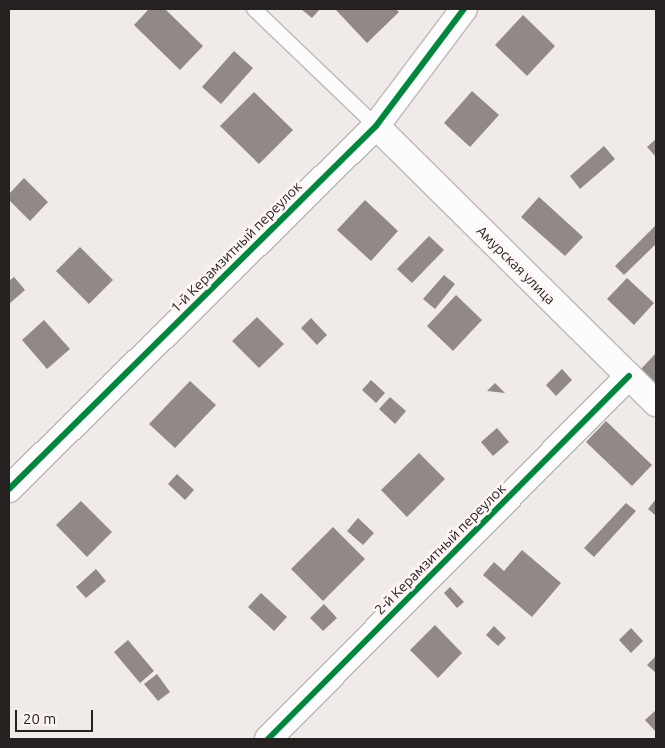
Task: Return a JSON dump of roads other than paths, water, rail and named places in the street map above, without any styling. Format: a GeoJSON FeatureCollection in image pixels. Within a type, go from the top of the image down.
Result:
{"type":"FeatureCollection","features":[{"type":"Feature","properties":{"kind":"street","name":"1-й Керамзитный переулок"},"geometry":{"type":"LineString","coordinates":[[9,489],[376,126],[464,9]]}},
{"type":"Feature","properties":{"kind":"street","name":"Амурская улица"},"geometry":{"type":"LineString","coordinates":[[376,126],[656,403]]}},
{"type":"Feature","properties":{"kind":"street","name":"2-й Керамзитный переулок"},"geometry":{"type":"LineString","coordinates":[[268,739],[629,376]]}},
{"type":"Feature","properties":{"kind":"lane"},"geometry":{"type":"LineString","coordinates":[[254,9],[376,126]]}}]}
